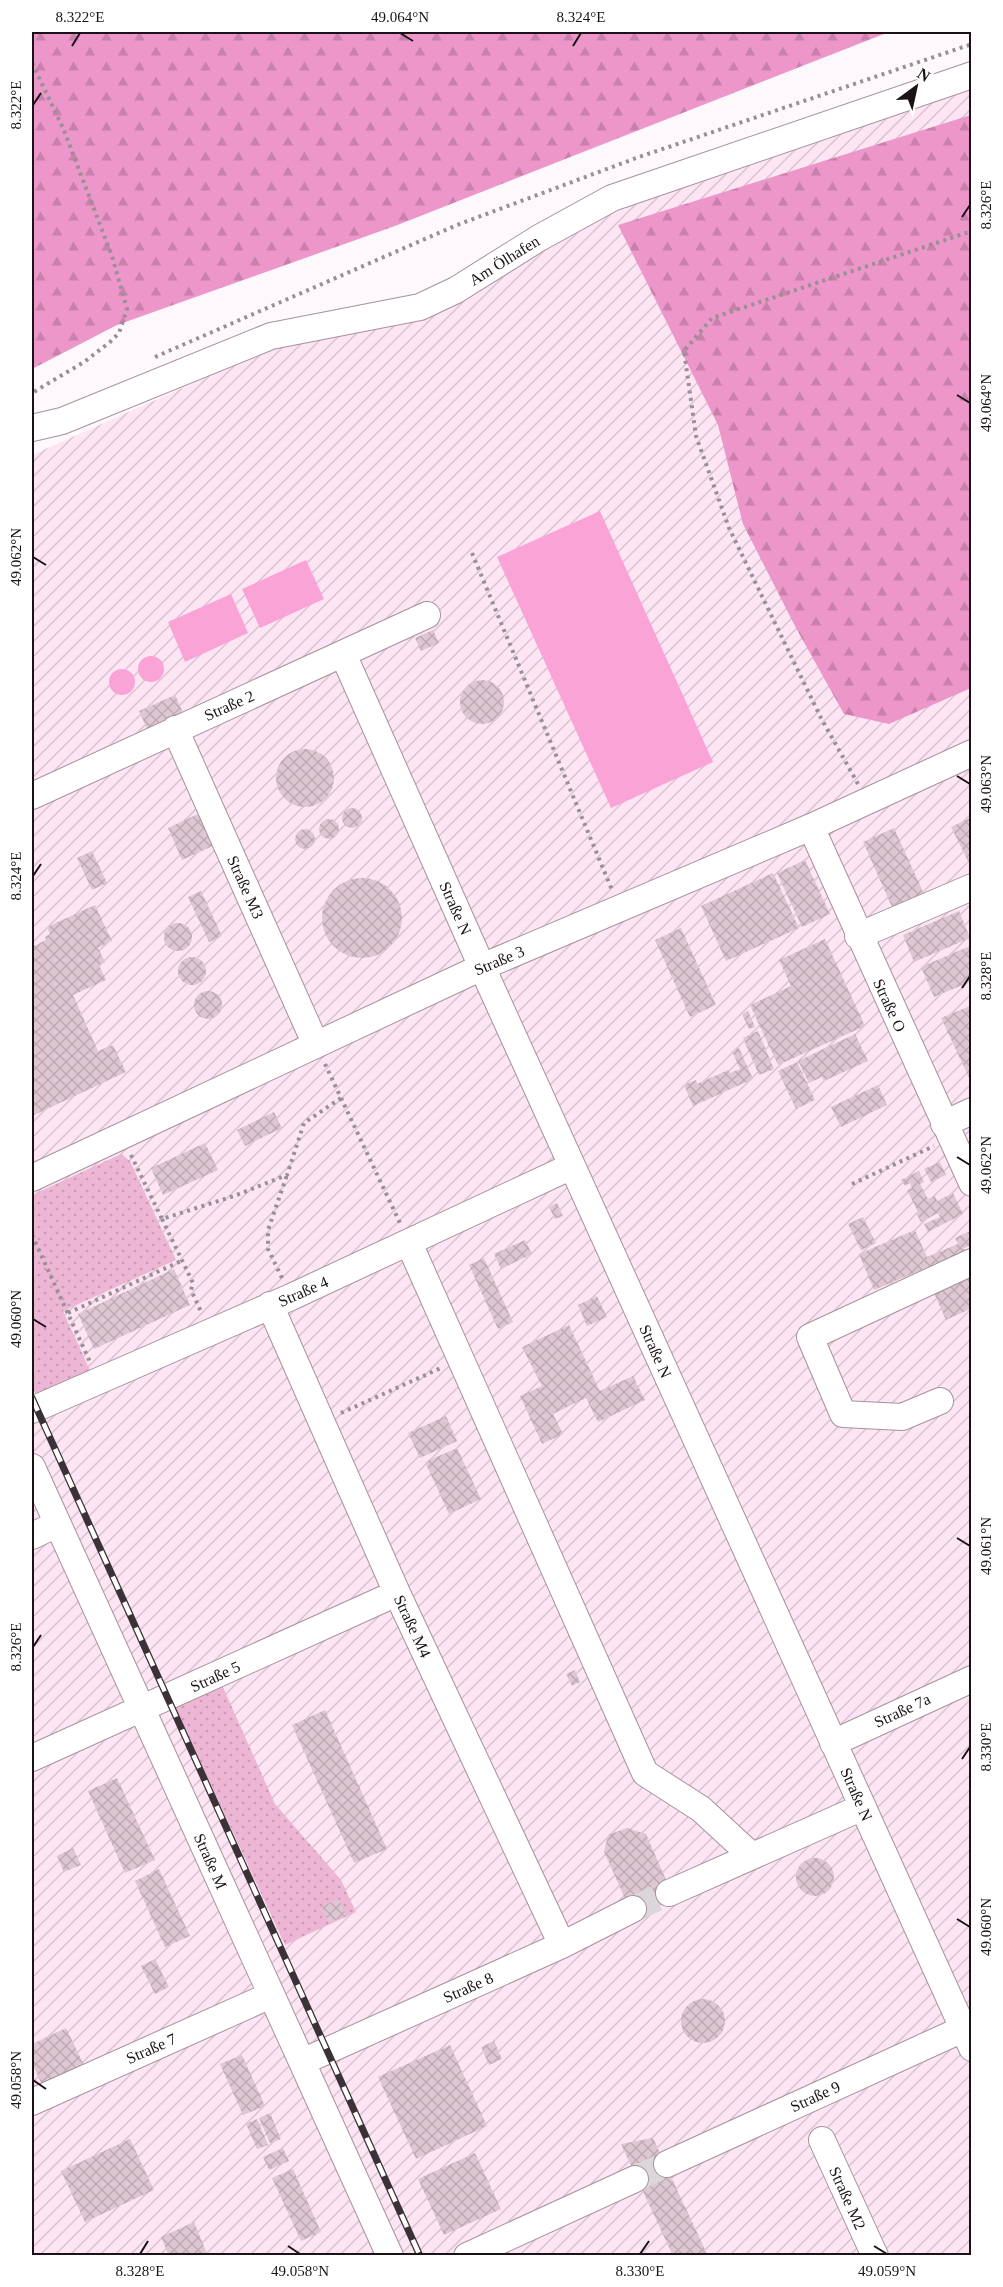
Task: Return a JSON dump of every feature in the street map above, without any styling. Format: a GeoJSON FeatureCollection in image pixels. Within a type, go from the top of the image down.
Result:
{"type":"FeatureCollection","features":[{"type":"Feature","properties":{"kind":"street","name":"Am Ölhafen"},"geometry":{"type":"LineString","coordinates":[[32,428],[62,421],[271,336],[420,307],[456,290],[539,238],[612,198],[972,75]]}},
{"type":"Feature","properties":{"kind":"street","name":"Straße 2"},"geometry":{"type":"LineString","coordinates":[[32,796],[427,615]]}},
{"type":"Feature","properties":{"kind":"street","name":"Straße N"},"geometry":{"type":"LineString","coordinates":[[343,654],[482,967],[967,2038]]}},
{"type":"Feature","properties":{"kind":"street","name":"Straße M3"},"geometry":{"type":"LineString","coordinates":[[176,729],[316,1045]]}},
{"type":"Feature","properties":{"kind":"street","name":"Straße 3"},"geometry":{"type":"LineString","coordinates":[[32,1178],[482,967],[620,910],[972,753]]}},
{"type":"Feature","properties":{"kind":"street","name":"Straße O"},"geometry":{"type":"LineString","coordinates":[[811,826],[858,936],[972,1183]]}},
{"type":"Feature","properties":{"kind":"street"},"geometry":{"type":"LineString","coordinates":[[858,936],[972,887]]}},
{"type":"Feature","properties":{"kind":"street"},"geometry":{"type":"LineString","coordinates":[[948,1131],[972,1111]]}},
{"type":"Feature","properties":{"kind":"street","name":"Straße 4"},"geometry":{"type":"LineString","coordinates":[[32,1410],[281,1301],[572,1166]]}},
{"type":"Feature","properties":{"kind":"street"},"geometry":{"type":"LineString","coordinates":[[409,1243],[645,1773],[701,1809],[752,1856]]}},
{"type":"Feature","properties":{"kind":"street"},"geometry":{"type":"LineString","coordinates":[[940,1401],[902,1417],[843,1414],[810,1336],[972,1263]]}},
{"type":"Feature","properties":{"kind":"street","name":"Straße M4"},"geometry":{"type":"LineString","coordinates":[[281,1301],[321,1422],[397,1593],[562,1945]]}},
{"type":"Feature","properties":{"kind":"street","name":"Straße M"},"geometry":{"type":"LineString","coordinates":[[32,1467],[390,2256]]}},
{"type":"Feature","properties":{"kind":"street"},"geometry":{"type":"LineString","coordinates":[[32,1536],[57,1524]]}},
{"type":"Feature","properties":{"kind":"street","name":"Straße 5"},"geometry":{"type":"LineString","coordinates":[[32,1758],[397,1593]]}},
{"type":"Feature","properties":{"kind":"street","name":"Straße 7a"},"geometry":{"type":"LineString","coordinates":[[833,1743],[972,1679]]}},
{"type":"Feature","properties":{"kind":"street"},"geometry":{"type":"LineString","coordinates":[[669,1893],[863,1807]]}},
{"type":"Feature","properties":{"kind":"street","name":"Straße 8"},"geometry":{"type":"LineString","coordinates":[[302,2062],[562,1945],[633,1909]]}},
{"type":"Feature","properties":{"kind":"street","name":"Straße 7"},"geometry":{"type":"LineString","coordinates":[[32,2102],[272,1995]]}},
{"type":"Feature","properties":{"kind":"street","name":"Straße 9"},"geometry":{"type":"LineString","coordinates":[[667,2164],[967,2038]]}},
{"type":"Feature","properties":{"kind":"street","name":"Straße M2"},"geometry":{"type":"LineString","coordinates":[[822,2140],[875,2256]]}},
{"type":"Feature","properties":{"kind":"street"},"geometry":{"type":"LineString","coordinates":[[468,2256],[635,2179]]}},
{"type":"Feature","properties":{"kind":"path"},"geometry":{"type":"LineString","coordinates":[[145,362],[457,225],[639,157],[972,44]]}},
{"type":"Feature","properties":{"kind":"path"},"geometry":{"type":"LineString","coordinates":[[32,63],[63,128],[112,256],[127,309],[119,333],[110,342],[84,362],[32,393]]}},
{"type":"Feature","properties":{"kind":"path"},"geometry":{"type":"LineString","coordinates":[[867,801],[821,718],[729,528],[696,436],[684,351],[712,318],[972,231]]}},
{"type":"Feature","properties":{"kind":"path"},"geometry":{"type":"LineString","coordinates":[[472,553],[620,910]]}},
{"type":"Feature","properties":{"kind":"path"},"geometry":{"type":"LineString","coordinates":[[316,1045],[409,1243]]}},
{"type":"Feature","properties":{"kind":"path"},"geometry":{"type":"LineString","coordinates":[[281,1301],[268,1249],[268,1230],[304,1122],[341,1098]]}},
{"type":"Feature","properties":{"kind":"path"},"geometry":{"type":"LineString","coordinates":[[852,1184],[948,1131]]}},
{"type":"Feature","properties":{"kind":"path"},"geometry":{"type":"LineString","coordinates":[[122,1136],[193,1283],[191,1290],[210,1331]]}},
{"type":"Feature","properties":{"kind":"path"},"geometry":{"type":"LineString","coordinates":[[162,1219],[234,1196],[287,1174]]}},
{"type":"Feature","properties":{"kind":"path"},"geometry":{"type":"LineString","coordinates":[[32,1235],[98,1381]]}},
{"type":"Feature","properties":{"kind":"path"},"geometry":{"type":"LineString","coordinates":[[68,1313],[181,1261]]}},
{"type":"Feature","properties":{"kind":"path"},"geometry":{"type":"LineString","coordinates":[[321,1422],[461,1360]]}},
{"type":"Feature","properties":{"kind":"shaded area"},"geometry":{"type":"Polygon","coordinates":[[[971,86],[971,2255],[32,2255],[32,455],[268,350],[319,336],[662,193],[971,86]]]}},
{"type":"Feature","properties":{"kind":"shaded area"},"geometry":{"type":"Polygon","coordinates":[[[600,511],[713,762],[611,808],[497,557],[600,511]]]}},
{"type":"Feature","properties":{"kind":"shaded area"},"geometry":{"type":"Polygon","coordinates":[[[306,560],[324,599],[260,628],[242,589],[306,560]]]}},
{"type":"Feature","properties":{"kind":"shaded area"},"geometry":{"type":"Polygon","coordinates":[[[231,594],[248,633],[185,662],[168,622],[231,594]]]}},
{"type":"Feature","properties":{"kind":"shaded area"},"geometry":{"type":"Polygon","coordinates":[[[151,656],[160,660],[164,669],[160,678],[151,682],[142,678],[138,669],[142,660],[151,656]]]}},
{"type":"Feature","properties":{"kind":"shaded area"},"geometry":{"type":"Polygon","coordinates":[[[122,669],[131,673],[135,682],[131,691],[122,695],[113,691],[109,682],[113,673],[122,669]]]}},
{"type":"Feature","properties":{"kind":"shaded area"},"geometry":{"type":"Polygon","coordinates":[[[121,1154],[130,1161],[176,1260],[63,1311],[93,1377],[38,1400],[32,1386],[32,1195],[121,1154]]]}},
{"type":"Feature","properties":{"kind":"shaded area"},"geometry":{"type":"Polygon","coordinates":[[[222,1685],[275,1804],[341,1880],[356,1912],[285,1945],[174,1705],[222,1685]]]}},
{"type":"Feature","properties":{"kind":"green space"},"geometry":{"type":"Polygon","coordinates":[[[32,32],[889,32],[395,226],[117,325],[32,369],[32,32]]]}},
{"type":"Feature","properties":{"kind":"green space"},"geometry":{"type":"Polygon","coordinates":[[[971,115],[971,688],[889,724],[844,714],[796,628],[743,524],[718,425],[618,225],[971,115]]]}},
{"type":"Feature","properties":{"kind":"building"},"geometry":{"type":"Polygon","coordinates":[[[433,630],[439,643],[421,651],[415,638],[433,630]]]}},
{"type":"Feature","properties":{"kind":"building"},"geometry":{"type":"Polygon","coordinates":[[[482,680],[497,687],[504,702],[497,717],[482,724],[467,717],[460,702],[467,687],[482,680]]]}},
{"type":"Feature","properties":{"kind":"building"},"geometry":{"type":"Polygon","coordinates":[[[175,695],[184,715],[148,731],[139,711],[175,695]]]}},
{"type":"Feature","properties":{"kind":"building"},"geometry":{"type":"Polygon","coordinates":[[[305,749],[316,751],[329,762],[334,778],[332,789],[321,802],[305,807],[294,805],[281,794],[276,778],[278,767],[289,754],[305,749]]]}},
{"type":"Feature","properties":{"kind":"building"},"geometry":{"type":"Polygon","coordinates":[[[352,808],[359,811],[362,818],[359,825],[352,828],[345,825],[342,818],[345,811],[352,808]]]}},
{"type":"Feature","properties":{"kind":"building"},"geometry":{"type":"Polygon","coordinates":[[[200,813],[215,845],[182,860],[168,828],[200,813]]]}},
{"type":"Feature","properties":{"kind":"building"},"geometry":{"type":"Polygon","coordinates":[[[972,817],[972,869],[951,827],[972,817]]]}},
{"type":"Feature","properties":{"kind":"building"},"geometry":{"type":"Polygon","coordinates":[[[329,819],[336,822],[339,829],[336,836],[329,839],[322,836],[319,829],[322,822],[329,819]]]}},
{"type":"Feature","properties":{"kind":"building"},"geometry":{"type":"Polygon","coordinates":[[[894,828],[924,894],[892,907],[863,842],[894,828]]]}},
{"type":"Feature","properties":{"kind":"building"},"geometry":{"type":"Polygon","coordinates":[[[305,829],[312,832],[315,839],[312,846],[305,849],[298,846],[295,839],[298,832],[305,829]]]}},
{"type":"Feature","properties":{"kind":"building"},"geometry":{"type":"Polygon","coordinates":[[[92,851],[107,883],[92,890],[77,858],[92,851]]]}},
{"type":"Feature","properties":{"kind":"building"},"geometry":{"type":"Polygon","coordinates":[[[805,860],[830,914],[802,927],[777,873],[805,860]]]}},
{"type":"Feature","properties":{"kind":"building"},"geometry":{"type":"Polygon","coordinates":[[[773,873],[799,928],[726,961],[701,906],[773,873]]]}},
{"type":"Feature","properties":{"kind":"building"},"geometry":{"type":"Polygon","coordinates":[[[354,878],[370,878],[391,889],[402,910],[402,926],[391,947],[370,958],[354,958],[340,952],[328,940],[322,926],[322,910],[328,896],[340,884],[354,878]]]}},
{"type":"Feature","properties":{"kind":"building"},"geometry":{"type":"Polygon","coordinates":[[[201,891],[222,936],[209,942],[188,897],[201,891]]]}},
{"type":"Feature","properties":{"kind":"building"},"geometry":{"type":"Polygon","coordinates":[[[95,905],[112,941],[98,948],[105,962],[99,965],[106,980],[73,995],[98,1051],[113,1045],[126,1072],[32,1116],[32,947],[46,940],[45,937],[50,934],[47,927],[95,905]]]}},
{"type":"Feature","properties":{"kind":"building"},"geometry":{"type":"Polygon","coordinates":[[[959,911],[970,938],[914,962],[903,935],[959,911]]]}},
{"type":"Feature","properties":{"kind":"building"},"geometry":{"type":"Polygon","coordinates":[[[178,923],[188,927],[192,937],[188,947],[178,951],[168,947],[164,937],[168,927],[178,923]]]}},
{"type":"Feature","properties":{"kind":"building"},"geometry":{"type":"Polygon","coordinates":[[[681,928],[716,1005],[690,1017],[655,940],[681,928]]]}},
{"type":"Feature","properties":{"kind":"building"},"geometry":{"type":"Polygon","coordinates":[[[825,939],[865,1026],[778,1065],[750,1005],[791,986],[779,960],[825,939]]]}},
{"type":"Feature","properties":{"kind":"building"},"geometry":{"type":"Polygon","coordinates":[[[972,945],[972,981],[934,997],[921,967],[972,945]]]}},
{"type":"Feature","properties":{"kind":"building"},"geometry":{"type":"Polygon","coordinates":[[[192,957],[202,961],[206,971],[202,981],[192,985],[182,981],[178,971],[182,961],[192,957]]]}},
{"type":"Feature","properties":{"kind":"building"},"geometry":{"type":"Polygon","coordinates":[[[208,991],[218,995],[222,1005],[218,1015],[208,1019],[198,1015],[194,1005],[198,995],[208,991]]]}},
{"type":"Feature","properties":{"kind":"building"},"geometry":{"type":"Polygon","coordinates":[[[972,1005],[972,1084],[941,1018],[972,1005]]]}},
{"type":"Feature","properties":{"kind":"building"},"geometry":{"type":"Polygon","coordinates":[[[748,1011],[755,1027],[749,1029],[742,1014],[748,1011]]]}},
{"type":"Feature","properties":{"kind":"building"},"geometry":{"type":"Polygon","coordinates":[[[758,1031],[774,1069],[759,1075],[743,1038],[758,1031]]]}},
{"type":"Feature","properties":{"kind":"building"},"geometry":{"type":"Polygon","coordinates":[[[855,1034],[868,1061],[824,1081],[822,1077],[809,1083],[798,1061],[855,1034]]]}},
{"type":"Feature","properties":{"kind":"building"},"geometry":{"type":"Polygon","coordinates":[[[739,1048],[753,1079],[693,1106],[684,1085],[696,1080],[697,1084],[728,1070],[730,1073],[740,1069],[732,1051],[739,1048]]]}},
{"type":"Feature","properties":{"kind":"building"},"geometry":{"type":"Polygon","coordinates":[[[797,1062],[815,1100],[796,1109],[778,1071],[797,1062]]]}},
{"type":"Feature","properties":{"kind":"building"},"geometry":{"type":"Polygon","coordinates":[[[878,1085],[887,1105],[841,1127],[831,1107],[878,1085]]]}},
{"type":"Feature","properties":{"kind":"building"},"geometry":{"type":"Polygon","coordinates":[[[274,1112],[282,1128],[245,1146],[237,1130],[274,1112]]]}},
{"type":"Feature","properties":{"kind":"building"},"geometry":{"type":"Polygon","coordinates":[[[205,1143],[218,1170],[163,1195],[151,1168],[205,1143]]]}},
{"type":"Feature","properties":{"kind":"building"},"geometry":{"type":"Polygon","coordinates":[[[940,1162],[946,1175],[931,1182],[924,1169],[940,1162]]]}},
{"type":"Feature","properties":{"kind":"building"},"geometry":{"type":"Polygon","coordinates":[[[919,1171],[924,1182],[920,1184],[928,1199],[935,1196],[937,1201],[953,1193],[963,1214],[928,1232],[924,1224],[940,1217],[938,1213],[921,1222],[907,1190],[912,1188],[910,1183],[905,1186],[901,1180],[919,1171]]]}},
{"type":"Feature","properties":{"kind":"building"},"geometry":{"type":"Polygon","coordinates":[[[557,1203],[563,1216],[555,1219],[549,1207],[557,1203]]]}},
{"type":"Feature","properties":{"kind":"building"},"geometry":{"type":"Polygon","coordinates":[[[863,1217],[876,1243],[861,1250],[848,1224],[863,1217]]]}},
{"type":"Feature","properties":{"kind":"building"},"geometry":{"type":"Polygon","coordinates":[[[915,1230],[927,1257],[958,1244],[955,1238],[970,1231],[972,1245],[964,1248],[966,1251],[874,1290],[859,1254],[915,1230]]]}},
{"type":"Feature","properties":{"kind":"building"},"geometry":{"type":"Polygon","coordinates":[[[525,1240],[532,1254],[501,1269],[494,1254],[525,1240]]]}},
{"type":"Feature","properties":{"kind":"building"},"geometry":{"type":"Polygon","coordinates":[[[484,1258],[513,1322],[498,1329],[469,1265],[484,1258]]]}},
{"type":"Feature","properties":{"kind":"building"},"geometry":{"type":"Polygon","coordinates":[[[174,1269],[190,1305],[94,1349],[78,1314],[174,1269]]]}},
{"type":"Feature","properties":{"kind":"building"},"geometry":{"type":"Polygon","coordinates":[[[972,1276],[972,1308],[946,1320],[934,1293],[972,1276]]]}},
{"type":"Feature","properties":{"kind":"building"},"geometry":{"type":"Polygon","coordinates":[[[597,1296],[607,1317],[587,1326],[578,1305],[597,1296]]]}},
{"type":"Feature","properties":{"kind":"building"},"geometry":{"type":"Polygon","coordinates":[[[569,1325],[600,1391],[633,1376],[645,1400],[598,1422],[586,1398],[553,1414],[563,1434],[542,1444],[520,1396],[542,1386],[522,1347],[569,1325]]]}},
{"type":"Feature","properties":{"kind":"building"},"geometry":{"type":"Polygon","coordinates":[[[446,1416],[457,1441],[420,1458],[408,1433],[446,1416]]]}},
{"type":"Feature","properties":{"kind":"building"},"geometry":{"type":"Polygon","coordinates":[[[457,1448],[481,1499],[449,1514],[425,1462],[457,1448]]]}},
{"type":"Feature","properties":{"kind":"building"},"geometry":{"type":"Polygon","coordinates":[[[575,1670],[580,1682],[572,1686],[566,1674],[575,1670]]]}},
{"type":"Feature","properties":{"kind":"building"},"geometry":{"type":"Polygon","coordinates":[[[325,1710],[387,1849],[354,1863],[292,1725],[325,1710]]]}},
{"type":"Feature","properties":{"kind":"building"},"geometry":{"type":"Polygon","coordinates":[[[117,1778],[155,1860],[125,1873],[88,1791],[117,1778]]]}},
{"type":"Feature","properties":{"kind":"building"},"geometry":{"type":"Polygon","coordinates":[[[627,1828],[646,1834],[670,1889],[663,1904],[644,1913],[629,1907],[604,1852],[608,1835],[627,1828]]]}},
{"type":"Feature","properties":{"kind":"building"},"geometry":{"type":"Polygon","coordinates":[[[73,1848],[81,1865],[64,1872],[57,1856],[73,1848]]]}},
{"type":"Feature","properties":{"kind":"building"},"geometry":{"type":"Polygon","coordinates":[[[815,1858],[828,1864],[834,1877],[828,1890],[815,1896],[802,1890],[796,1877],[802,1864],[815,1858]]]}},
{"type":"Feature","properties":{"kind":"building"},"geometry":{"type":"Polygon","coordinates":[[[159,1869],[190,1936],[165,1947],[135,1881],[159,1869]]]}},
{"type":"Feature","properties":{"kind":"building"},"geometry":{"type":"Polygon","coordinates":[[[339,1899],[346,1915],[329,1923],[322,1906],[339,1899]]]}},
{"type":"Feature","properties":{"kind":"building"},"geometry":{"type":"Polygon","coordinates":[[[155,1959],[169,1987],[155,1994],[141,1966],[155,1959]]]}},
{"type":"Feature","properties":{"kind":"building"},"geometry":{"type":"Polygon","coordinates":[[[703,1999],[718,2006],[725,2021],[718,2036],[703,2043],[688,2036],[681,2021],[688,2006],[703,1999]]]}},
{"type":"Feature","properties":{"kind":"building"},"geometry":{"type":"Polygon","coordinates":[[[66,2028],[84,2065],[42,2085],[32,2063],[32,2044],[66,2028]]]}},
{"type":"Feature","properties":{"kind":"building"},"geometry":{"type":"Polygon","coordinates":[[[494,2041],[502,2059],[489,2065],[481,2047],[494,2041]]]}},
{"type":"Feature","properties":{"kind":"building"},"geometry":{"type":"Polygon","coordinates":[[[450,2045],[487,2126],[416,2159],[378,2077],[450,2045]]]}},
{"type":"Feature","properties":{"kind":"building"},"geometry":{"type":"Polygon","coordinates":[[[242,2055],[265,2106],[243,2115],[220,2064],[242,2055]]]}},
{"type":"Feature","properties":{"kind":"building"},"geometry":{"type":"Polygon","coordinates":[[[270,2113],[281,2139],[270,2143],[259,2118],[270,2113]]]}},
{"type":"Feature","properties":{"kind":"building"},"geometry":{"type":"Polygon","coordinates":[[[257,2119],[268,2145],[257,2149],[246,2124],[257,2119]]]}},
{"type":"Feature","properties":{"kind":"building"},"geometry":{"type":"Polygon","coordinates":[[[653,2138],[708,2256],[673,2256],[621,2144],[653,2138]]]}},
{"type":"Feature","properties":{"kind":"building"},"geometry":{"type":"Polygon","coordinates":[[[130,2139],[154,2190],[85,2222],[61,2171],[130,2139]]]}},
{"type":"Feature","properties":{"kind":"building"},"geometry":{"type":"Polygon","coordinates":[[[283,2148],[289,2161],[269,2170],[263,2157],[283,2148]]]}},
{"type":"Feature","properties":{"kind":"building"},"geometry":{"type":"Polygon","coordinates":[[[475,2153],[501,2209],[444,2235],[418,2179],[475,2153]]]}},
{"type":"Feature","properties":{"kind":"building"},"geometry":{"type":"Polygon","coordinates":[[[293,2169],[321,2232],[301,2241],[272,2178],[293,2169]]]}},
{"type":"Feature","properties":{"kind":"building"},"geometry":{"type":"Polygon","coordinates":[[[194,2222],[208,2256],[169,2256],[161,2237],[194,2222]]]}},
{"type":"Feature","properties":{"kind":"tunnel"},"geometry":{"type":"LineString","coordinates":[[633,1909],[669,1893]]}},
{"type":"Feature","properties":{"kind":"tunnel"},"geometry":{"type":"LineString","coordinates":[[635,2179],[667,2164]]}},
{"type":"Feature","properties":{"kind":"railway"},"geometry":{"type":"LineString","coordinates":[[32,1398],[420,2256]]}}]}
